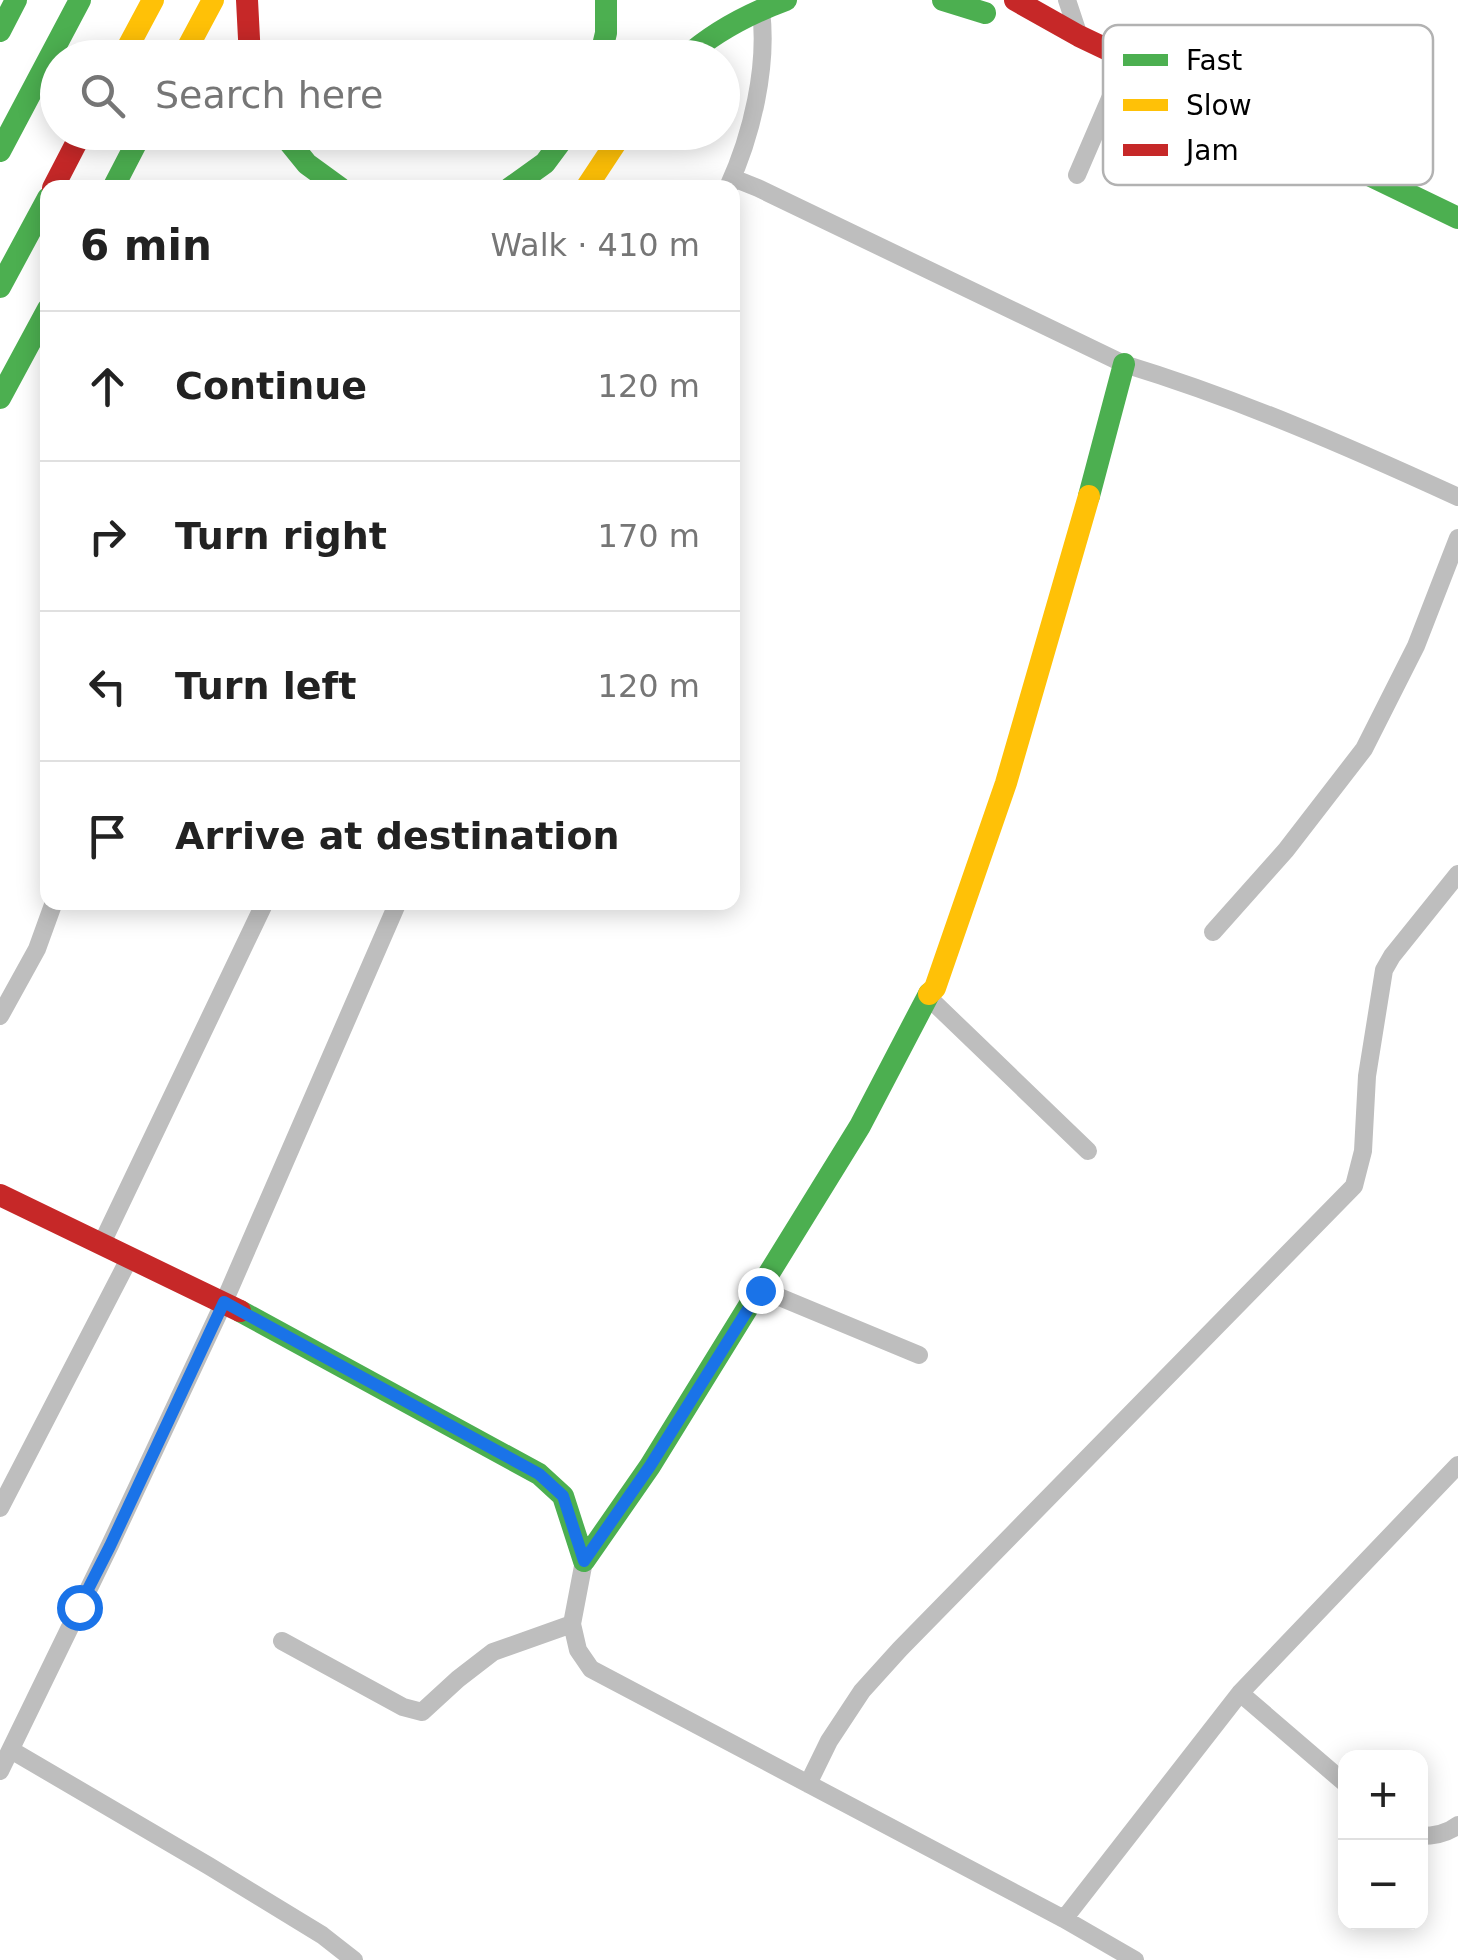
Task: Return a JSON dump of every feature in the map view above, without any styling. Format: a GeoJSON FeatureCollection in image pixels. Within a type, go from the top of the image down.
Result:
{"type":"FeatureCollection","features":[{"type":"Feature","properties":{"kind":"main road"},"geometry":{"type":"LineString","coordinates":[[0,31],[16,0]]}},
{"type":"Feature","properties":{"kind":"main road"},"geometry":{"type":"LineString","coordinates":[[59,40],[80,0]]}},
{"type":"Feature","properties":{"kind":"main road"},"geometry":{"type":"LineString","coordinates":[[132,40],[153,0]]}},
{"type":"Feature","properties":{"kind":"main road"},"geometry":{"type":"LineString","coordinates":[[192,40],[213,0]]}},
{"type":"Feature","properties":{"kind":"main road"},"geometry":{"type":"LineString","coordinates":[[246,0],[249,40]]}},
{"type":"Feature","properties":{"kind":"main road"},"geometry":{"type":"LineString","coordinates":[[604,40],[606,0]]}},
{"type":"Feature","properties":{"kind":"main road"},"geometry":{"type":"LineString","coordinates":[[706,40],[728,25],[786,0]]}},
{"type":"Feature","properties":{"kind":"main road"},"geometry":{"type":"LineString","coordinates":[[944,0],[1079,36]]}},
{"type":"Feature","properties":{"kind":"main road"},"geometry":{"type":"LineString","coordinates":[[956,0],[985,13]]}},
{"type":"Feature","properties":{"kind":"main road"},"geometry":{"type":"LineString","coordinates":[[1015,0],[1103,48]]}},
{"type":"Feature","properties":{"kind":"main road"},"geometry":{"type":"LineString","coordinates":[[0,151],[40,76]]}},
{"type":"Feature","properties":{"kind":"main road"},"geometry":{"type":"LineString","coordinates":[[57,180],[73,150]]}},
{"type":"Feature","properties":{"kind":"main road"},"geometry":{"type":"LineString","coordinates":[[116,180],[132,150]]}},
{"type":"Feature","properties":{"kind":"main road"},"geometry":{"type":"LineString","coordinates":[[294,150],[325,180]]}},
{"type":"Feature","properties":{"kind":"main road"},"geometry":{"type":"LineString","coordinates":[[521,180],[545,163],[555,150]]}},
{"type":"Feature","properties":{"kind":"main road"},"geometry":{"type":"LineString","coordinates":[[591,180],[611,150]]}},
{"type":"Feature","properties":{"kind":"main road"},"geometry":{"type":"LineString","coordinates":[[1389,185],[1458,218]]}},
{"type":"Feature","properties":{"kind":"main road"},"geometry":{"type":"LineString","coordinates":[[0,287],[40,213]]}},
{"type":"Feature","properties":{"kind":"main road"},"geometry":{"type":"LineString","coordinates":[[0,401],[40,324]]}},
{"type":"Feature","properties":{"kind":"main road"},"geometry":{"type":"LineString","coordinates":[[0,401],[40,353]]}},
{"type":"Feature","properties":{"kind":"main road"},"geometry":{"type":"LineString","coordinates":[[584,1561],[650,1466],[760,1290],[860,1126],[927,996],[935,988],[1006,783],[1124,364]]}},
{"type":"Feature","properties":{"kind":"main road"},"geometry":{"type":"LineString","coordinates":[[0,1195],[224,1302],[539,1474],[563,1496],[584,1561]]}},
{"type":"Feature","properties":{"kind":"street"},"geometry":{"type":"LineString","coordinates":[[1068,0],[1079,36]]}},
{"type":"Feature","properties":{"kind":"street"},"geometry":{"type":"LineString","coordinates":[[731,180],[756,106],[764,56],[760,10]]}},
{"type":"Feature","properties":{"kind":"street"},"geometry":{"type":"LineString","coordinates":[[1077,175],[1103,113]]}},
{"type":"Feature","properties":{"kind":"street"},"geometry":{"type":"LineString","coordinates":[[740,181],[1124,364],[1331,439],[1458,497]]}},
{"type":"Feature","properties":{"kind":"street"},"geometry":{"type":"LineString","coordinates":[[1213,932],[1286,850],[1364,749],[1416,646],[1458,538]]}},
{"type":"Feature","properties":{"kind":"street"},"geometry":{"type":"LineString","coordinates":[[808,1784],[829,1741],[862,1691],[887,1663],[1354,1186],[1363,1152],[1367,1076],[1384,970],[1458,874]]}},
{"type":"Feature","properties":{"kind":"street"},"geometry":{"type":"LineString","coordinates":[[0,1016],[37,948],[51,910]]}},
{"type":"Feature","properties":{"kind":"street"},"geometry":{"type":"LineString","coordinates":[[102,1243],[261,910]]}},
{"type":"Feature","properties":{"kind":"street"},"geometry":{"type":"LineString","coordinates":[[0,1771],[224,1302],[395,910]]}},
{"type":"Feature","properties":{"kind":"street"},"geometry":{"type":"LineString","coordinates":[[927,996],[1088,1151]]}},
{"type":"Feature","properties":{"kind":"street"},"geometry":{"type":"LineString","coordinates":[[0,1508],[130,1256]]}},
{"type":"Feature","properties":{"kind":"street"},"geometry":{"type":"LineString","coordinates":[[760,1290],[919,1356]]}},
{"type":"Feature","properties":{"kind":"street"},"geometry":{"type":"LineString","coordinates":[[1064,1919],[1240,1693],[1458,1464]]}},
{"type":"Feature","properties":{"kind":"street"},"geometry":{"type":"LineString","coordinates":[[584,1561],[572,1624],[578,1650],[591,1669],[1064,1919],[1134,1960]]}},
{"type":"Feature","properties":{"kind":"street"},"geometry":{"type":"LineString","coordinates":[[282,1641],[403,1707],[422,1712],[494,1652],[572,1624]]}},
{"type":"Feature","properties":{"kind":"street"},"geometry":{"type":"LineString","coordinates":[[1240,1693],[1338,1777]]}},
{"type":"Feature","properties":{"kind":"street"},"geometry":{"type":"LineString","coordinates":[[10,1750],[210,1866],[322,1935],[354,1960]]}},
{"type":"Feature","properties":{"kind":"street"},"geometry":{"type":"LineString","coordinates":[[1428,1836],[1458,1824]]}},
{"type":"Feature","properties":{"kind":"traffic: fast"},"geometry":{"type":"LineString","coordinates":[[0,31],[16,0]]}},
{"type":"Feature","properties":{"kind":"traffic: fast"},"geometry":{"type":"LineString","coordinates":[[59,40],[80,0]]}},
{"type":"Feature","properties":{"kind":"traffic: fast"},"geometry":{"type":"LineString","coordinates":[[604,40],[606,0]]}},
{"type":"Feature","properties":{"kind":"traffic: fast"},"geometry":{"type":"LineString","coordinates":[[708,40],[732,24],[786,0]]}},
{"type":"Feature","properties":{"kind":"traffic: fast"},"geometry":{"type":"LineString","coordinates":[[943,0],[985,13]]}},
{"type":"Feature","properties":{"kind":"traffic: fast"},"geometry":{"type":"LineString","coordinates":[[0,151],[40,76]]}},
{"type":"Feature","properties":{"kind":"traffic: fast"},"geometry":{"type":"LineString","coordinates":[[117,180],[133,150]]}},
{"type":"Feature","properties":{"kind":"traffic: fast"},"geometry":{"type":"LineString","coordinates":[[296,150],[329,180]]}},
{"type":"Feature","properties":{"kind":"traffic: fast"},"geometry":{"type":"LineString","coordinates":[[521,180],[545,163],[555,150]]}},
{"type":"Feature","properties":{"kind":"traffic: fast"},"geometry":{"type":"LineString","coordinates":[[1390,185],[1458,218]]}},
{"type":"Feature","properties":{"kind":"traffic: fast"},"geometry":{"type":"LineString","coordinates":[[0,287],[40,213]]}},
{"type":"Feature","properties":{"kind":"traffic: fast"},"geometry":{"type":"LineString","coordinates":[[0,398],[40,324]]}},
{"type":"Feature","properties":{"kind":"traffic: fast"},"geometry":{"type":"LineString","coordinates":[[1089,496],[1124,364]]}},
{"type":"Feature","properties":{"kind":"traffic: fast"},"geometry":{"type":"LineString","coordinates":[[240,1311],[539,1474],[563,1496],[584,1561],[650,1466],[860,1126],[929,994]]}},
{"type":"Feature","properties":{"kind":"traffic: slow"},"geometry":{"type":"LineString","coordinates":[[132,40],[153,0]]}},
{"type":"Feature","properties":{"kind":"traffic: slow"},"geometry":{"type":"LineString","coordinates":[[192,40],[213,0]]}},
{"type":"Feature","properties":{"kind":"traffic: slow"},"geometry":{"type":"LineString","coordinates":[[591,180],[611,150]]}},
{"type":"Feature","properties":{"kind":"traffic: slow"},"geometry":{"type":"LineString","coordinates":[[929,994],[935,988],[1006,783],[1089,496]]}},
{"type":"Feature","properties":{"kind":"traffic: jam"},"geometry":{"type":"LineString","coordinates":[[247,0],[249,40]]}},
{"type":"Feature","properties":{"kind":"traffic: jam"},"geometry":{"type":"LineString","coordinates":[[1015,0],[1103,47]]}},
{"type":"Feature","properties":{"kind":"traffic: jam"},"geometry":{"type":"LineString","coordinates":[[57,180],[73,150]]}},
{"type":"Feature","properties":{"kind":"traffic: jam"},"geometry":{"type":"LineString","coordinates":[[0,1195],[240,1311]]}},
{"type":"Feature","properties":{"kind":"route"},"geometry":{"type":"LineString","coordinates":[[79,1607],[224,1302],[539,1474],[563,1496],[584,1561],[650,1466],[760,1290]]}}]}
